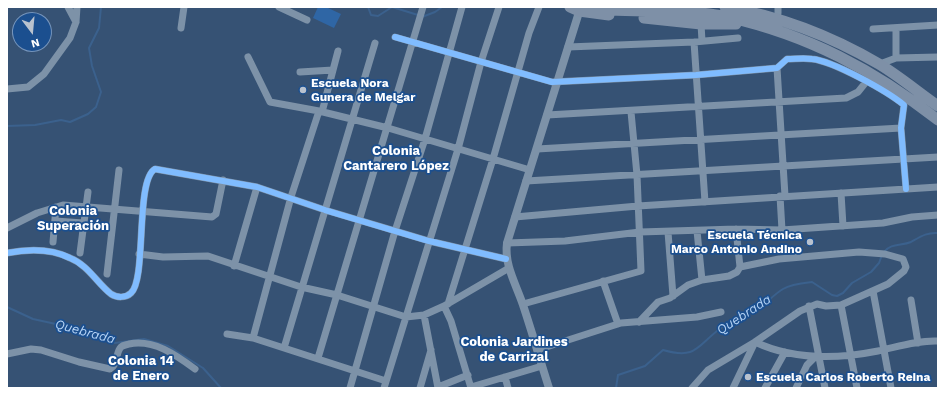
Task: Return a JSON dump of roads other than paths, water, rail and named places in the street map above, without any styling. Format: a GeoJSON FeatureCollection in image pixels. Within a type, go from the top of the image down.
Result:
{"type":"FeatureCollection","features":[{"type":"Feature","properties":{"kind":"highway"},"geometry":{"type":"LineString","coordinates":[[598,7],[610,10],[703,14],[727,17],[805,41],[844,57],[874,75],[938,120]]}},
{"type":"Feature","properties":{"kind":"highway"},"geometry":{"type":"LineString","coordinates":[[725,7],[803,27],[848,47],[880,64],[938,106]]}},
{"type":"Feature","properties":{"kind":"highway"},"geometry":{"type":"LineString","coordinates":[[756,7],[778,10],[803,27]]}},
{"type":"Feature","properties":{"kind":"highway"},"geometry":{"type":"LineString","coordinates":[[576,9],[701,24],[755,25]]}},
{"type":"Feature","properties":{"kind":"street"},"geometry":{"type":"LineString","coordinates":[[68,7],[76,22]]}},
{"type":"Feature","properties":{"kind":"street"},"geometry":{"type":"LineString","coordinates":[[7,89],[28,87],[40,77],[61,52],[70,38],[76,22],[77,7]]}},
{"type":"Feature","properties":{"kind":"street"},"geometry":{"type":"LineString","coordinates":[[181,28],[184,7]]}},
{"type":"Feature","properties":{"kind":"street"},"geometry":{"type":"LineString","coordinates":[[279,7],[307,20]]}},
{"type":"Feature","properties":{"kind":"street"},"geometry":{"type":"LineString","coordinates":[[318,358],[423,7]]}},
{"type":"Feature","properties":{"kind":"street"},"geometry":{"type":"LineString","coordinates":[[350,388],[395,231],[425,139],[448,52],[462,7]]}},
{"type":"Feature","properties":{"kind":"street"},"geometry":{"type":"LineString","coordinates":[[227,334],[253,338],[318,358],[385,384],[458,149],[481,62],[499,7]]}},
{"type":"Feature","properties":{"kind":"street"},"geometry":{"type":"LineString","coordinates":[[539,7],[517,73],[494,159],[446,305],[471,387],[542,366]]}},
{"type":"Feature","properties":{"kind":"street"},"geometry":{"type":"LineString","coordinates":[[549,388],[523,304],[508,268],[506,259],[507,243],[568,48],[576,9]]}},
{"type":"Feature","properties":{"kind":"street"},"geometry":{"type":"LineString","coordinates":[[701,24],[702,41]]}},
{"type":"Feature","properties":{"kind":"street"},"geometry":{"type":"LineString","coordinates":[[873,29],[938,25]]}},
{"type":"Feature","properties":{"kind":"street"},"geometry":{"type":"LineString","coordinates":[[896,28],[896,58]]}},
{"type":"Feature","properties":{"kind":"street"},"geometry":{"type":"LineString","coordinates":[[395,37],[546,81],[696,75],[776,68],[787,59],[810,58],[835,66],[866,82],[904,105],[901,128],[906,189]]}},
{"type":"Feature","properties":{"kind":"street"},"geometry":{"type":"LineString","coordinates":[[568,48],[694,42],[738,38]]}},
{"type":"Feature","properties":{"kind":"street"},"geometry":{"type":"LineString","coordinates":[[805,41],[811,52],[810,58]]}},
{"type":"Feature","properties":{"kind":"street"},"geometry":{"type":"LineString","coordinates":[[694,42],[705,202]]}},
{"type":"Feature","properties":{"kind":"street"},"geometry":{"type":"LineString","coordinates":[[284,348],[375,43]]}},
{"type":"Feature","properties":{"kind":"street"},"geometry":{"type":"LineString","coordinates":[[253,338],[291,197],[320,111],[338,51]]}},
{"type":"Feature","properties":{"kind":"street"},"geometry":{"type":"LineString","coordinates":[[248,57],[270,102],[320,111],[388,128],[530,170]]}},
{"type":"Feature","properties":{"kind":"street"},"geometry":{"type":"LineString","coordinates":[[880,64],[896,58],[938,57]]}},
{"type":"Feature","properties":{"kind":"street"},"geometry":{"type":"LineString","coordinates":[[776,68],[783,166],[782,230]]}},
{"type":"Feature","properties":{"kind":"street"},"geometry":{"type":"LineString","coordinates":[[300,72],[333,70]]}},
{"type":"Feature","properties":{"kind":"street"},"geometry":{"type":"LineString","coordinates":[[547,116],[846,98],[858,92],[866,82]]}},
{"type":"Feature","properties":{"kind":"street"},"geometry":{"type":"LineString","coordinates":[[523,304],[641,271],[637,175],[631,112]]}},
{"type":"Feature","properties":{"kind":"street"},"geometry":{"type":"LineString","coordinates":[[537,149],[901,128]]}},
{"type":"Feature","properties":{"kind":"street"},"geometry":{"type":"LineString","coordinates":[[526,181],[938,157]]}},
{"type":"Feature","properties":{"kind":"street"},"geometry":{"type":"LineString","coordinates":[[7,254],[24,250],[43,250],[71,258],[82,265],[112,294],[120,297],[131,293],[135,287],[148,176],[154,169],[257,187],[291,197],[325,210],[429,241],[506,259]]}},
{"type":"Feature","properties":{"kind":"street"},"geometry":{"type":"LineString","coordinates":[[107,274],[118,170]]}},
{"type":"Feature","properties":{"kind":"street"},"geometry":{"type":"LineString","coordinates":[[7,228],[37,213],[63,205],[212,217],[216,214],[223,180]]}},
{"type":"Feature","properties":{"kind":"street"},"geometry":{"type":"LineString","coordinates":[[234,266],[257,187]]}},
{"type":"Feature","properties":{"kind":"street"},"geometry":{"type":"LineString","coordinates":[[515,217],[638,206],[938,187]]}},
{"type":"Feature","properties":{"kind":"street"},"geometry":{"type":"LineString","coordinates":[[80,253],[88,192]]}},
{"type":"Feature","properties":{"kind":"street"},"geometry":{"type":"LineString","coordinates":[[841,193],[843,226]]}},
{"type":"Feature","properties":{"kind":"street"},"geometry":{"type":"LineString","coordinates":[[53,242],[56,207]]}},
{"type":"Feature","properties":{"kind":"street"},"geometry":{"type":"LineString","coordinates":[[507,243],[565,241],[640,232],[736,229],[782,230],[883,223],[912,217],[938,215]]}},
{"type":"Feature","properties":{"kind":"street"},"geometry":{"type":"LineString","coordinates":[[55,221],[84,223]]}},
{"type":"Feature","properties":{"kind":"street"},"geometry":{"type":"LineString","coordinates":[[639,322],[658,302],[674,296],[688,285],[702,280],[730,276],[737,272],[740,267],[736,229]]}},
{"type":"Feature","properties":{"kind":"street"},"geometry":{"type":"LineString","coordinates":[[697,231],[702,280]]}},
{"type":"Feature","properties":{"kind":"street"},"geometry":{"type":"LineString","coordinates":[[668,232],[674,296]]}},
{"type":"Feature","properties":{"kind":"street"},"geometry":{"type":"LineString","coordinates":[[692,388],[708,370],[755,342],[809,306],[817,304],[826,306],[841,305],[888,284],[904,271],[906,267],[903,259],[885,254],[859,252],[779,259],[740,267]]}},
{"type":"Feature","properties":{"kind":"street"},"geometry":{"type":"LineString","coordinates":[[139,254],[163,257],[208,256],[269,277],[301,287],[337,295],[406,318],[424,315],[446,305],[508,268]]}},
{"type":"Feature","properties":{"kind":"street"},"geometry":{"type":"LineString","coordinates":[[603,281],[618,324]]}},
{"type":"Feature","properties":{"kind":"street"},"geometry":{"type":"LineString","coordinates":[[873,291],[891,388]]}},
{"type":"Feature","properties":{"kind":"street"},"geometry":{"type":"LineString","coordinates":[[911,300],[918,343]]}},
{"type":"Feature","properties":{"kind":"street"},"geometry":{"type":"LineString","coordinates":[[841,305],[857,388]]}},
{"type":"Feature","properties":{"kind":"street"},"geometry":{"type":"LineString","coordinates":[[809,306],[825,388]]}},
{"type":"Feature","properties":{"kind":"street"},"geometry":{"type":"LineString","coordinates":[[537,350],[618,324],[697,318],[721,312]]}},
{"type":"Feature","properties":{"kind":"street"},"geometry":{"type":"LineString","coordinates":[[424,315],[438,388],[468,375]]}},
{"type":"Feature","properties":{"kind":"street"},"geometry":{"type":"LineString","coordinates":[[755,342],[785,352],[819,358],[851,356],[918,343],[938,342]]}},
{"type":"Feature","properties":{"kind":"street"},"geometry":{"type":"LineString","coordinates":[[733,388],[755,342]]}},
{"type":"Feature","properties":{"kind":"street"},"geometry":{"type":"LineString","coordinates":[[7,354],[31,349],[41,350],[79,362],[110,369],[115,363],[119,349],[122,346],[136,343],[152,345],[174,353],[195,369]]}},
{"type":"Feature","properties":{"kind":"street"},"geometry":{"type":"LineString","coordinates":[[420,388],[431,348]]}},
{"type":"Feature","properties":{"kind":"street"},"geometry":{"type":"LineString","coordinates":[[765,388],[785,352]]}},
{"type":"Feature","properties":{"kind":"street"},"geometry":{"type":"LineString","coordinates":[[796,388],[807,365],[819,358]]}},
{"type":"Feature","properties":{"kind":"street"},"geometry":{"type":"LineString","coordinates":[[505,377],[508,388]]}},
{"type":"Feature","properties":{"kind":"waterway"},"geometry":{"type":"LineString","coordinates":[[7,126],[35,125],[61,120],[70,122],[88,114],[96,107],[101,92],[92,66],[89,48],[99,28],[101,7]]}},
{"type":"Feature","properties":{"kind":"waterway"},"geometry":{"type":"LineString","coordinates":[[368,7],[371,15],[378,16],[392,7]]}},
{"type":"Feature","properties":{"kind":"waterway"},"geometry":{"type":"LineString","coordinates":[[392,7],[418,15]]}},
{"type":"Feature","properties":{"kind":"waterway"},"geometry":{"type":"LineString","coordinates":[[422,17],[435,12],[442,7]]}},
{"type":"Feature","properties":{"kind":"waterway","name":"Quebrada"},"geometry":{"type":"LineString","coordinates":[[884,252],[890,247],[911,242],[927,234],[938,233]]}},
{"type":"Feature","properties":{"kind":"waterway","name":"Quebrada"},"geometry":{"type":"LineString","coordinates":[[616,388],[618,375],[645,366],[663,350],[683,353],[696,349],[721,328],[756,310],[786,287],[812,282],[832,295],[837,296],[843,293],[852,283],[871,272],[879,263],[882,255]]}},
{"type":"Feature","properties":{"kind":"waterway","name":"Quebrada"},"geometry":{"type":"LineString","coordinates":[[7,307],[33,319],[74,328],[115,343],[144,339],[168,346],[203,368],[221,388]]}},
{"type":"Feature","properties":{"kind":"place","name":"Escuela Nora Gunera de Melgar"},"geometry":{"type":"Point","coordinates":[303,90]}},
{"type":"Feature","properties":{"kind":"place","name":"Escuela Técnica Marco Antonio Andino"},"geometry":{"type":"Point","coordinates":[810,242]}},
{"type":"Feature","properties":{"kind":"place","name":"Escuela Carlos Roberto Reina"},"geometry":{"type":"Point","coordinates":[748,377]}},
{"type":"Feature","properties":{"kind":"district","name":"Colonia Cantarero López"},"geometry":{"type":"Point","coordinates":[396,158]}},
{"type":"Feature","properties":{"kind":"district","name":"Colonia Superación"},"geometry":{"type":"Point","coordinates":[73,218]}},
{"type":"Feature","properties":{"kind":"district","name":"Colonia Jardines de Carrizal"},"geometry":{"type":"Point","coordinates":[514,350]}},
{"type":"Feature","properties":{"kind":"district","name":"Colonia 14 de Enero"},"geometry":{"type":"Point","coordinates":[141,368]}}]}
